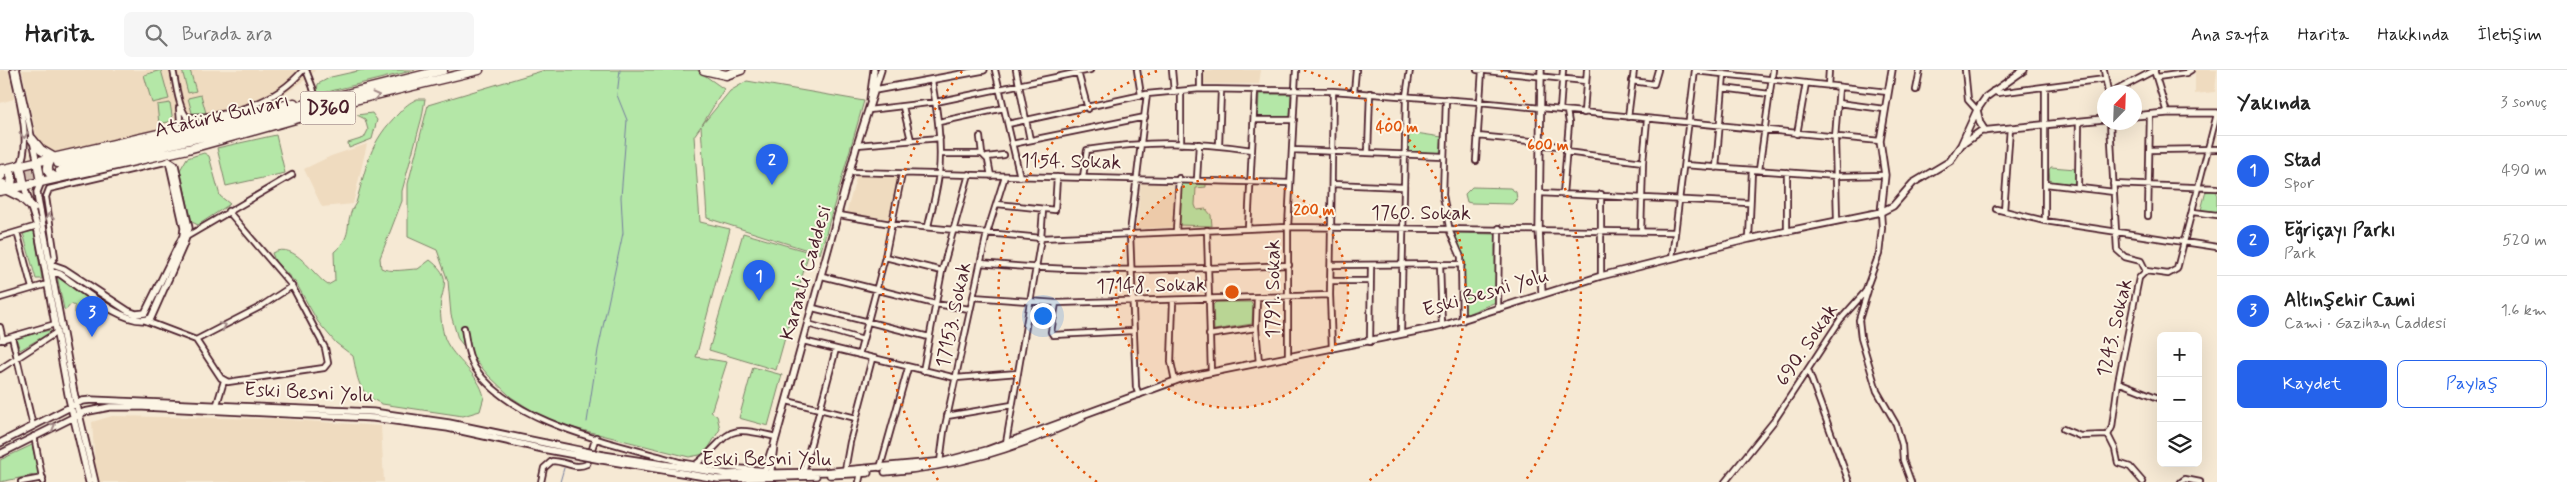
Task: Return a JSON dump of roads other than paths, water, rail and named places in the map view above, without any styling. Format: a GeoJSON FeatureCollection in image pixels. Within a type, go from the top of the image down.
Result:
{"type":"FeatureCollection","features":[{"type":"Feature","properties":{"kind":"highway","name":"Atatürk Bulvarı"},"geometry":{"type":"LineString","coordinates":[[58,167],[443,70]]}},
{"type":"Feature","properties":{"kind":"highway","name":"D360"},"geometry":{"type":"LineString","coordinates":[[58,167],[188,149],[285,123],[326,108],[479,70]]}},
{"type":"Feature","properties":{"kind":"highway"},"geometry":{"type":"LineString","coordinates":[[704,70],[726,75],[741,70]]}},
{"type":"Feature","properties":{"kind":"highway"},"geometry":{"type":"LineString","coordinates":[[715,70],[732,70]]}},
{"type":"Feature","properties":{"kind":"highway"},"geometry":{"type":"LineString","coordinates":[[2,180],[24,186],[41,182],[58,167],[176,130],[277,105],[323,99]]}},
{"type":"Feature","properties":{"kind":"highway"},"geometry":{"type":"LineString","coordinates":[[32,139],[58,167]]}},
{"type":"Feature","properties":{"kind":"highway"},"geometry":{"type":"LineString","coordinates":[[37,161],[41,182]]}},
{"type":"Feature","properties":{"kind":"highway"},"geometry":{"type":"LineString","coordinates":[[2,180],[20,165],[37,161],[58,167]]}},
{"type":"Feature","properties":{"kind":"highway"},"geometry":{"type":"LineString","coordinates":[[20,165],[24,186]]}},
{"type":"Feature","properties":{"kind":"highway"},"geometry":{"type":"LineString","coordinates":[[2,180],[33,208]]}},
{"type":"Feature","properties":{"kind":"main road","name":"Karaali Caddesi"},"geometry":{"type":"LineString","coordinates":[[869,110],[874,70]]}},
{"type":"Feature","properties":{"kind":"main road","name":"Karaali Caddesi"},"geometry":{"type":"LineString","coordinates":[[763,477],[787,401],[857,145],[881,70]]}},
{"type":"Feature","properties":{"kind":"main road"},"geometry":{"type":"LineString","coordinates":[[875,90],[984,70]]}},
{"type":"Feature","properties":{"kind":"main road"},"geometry":{"type":"LineString","coordinates":[[1541,70],[1539,229],[1542,294]]}},
{"type":"Feature","properties":{"kind":"main road"},"geometry":{"type":"LineString","coordinates":[[1881,212],[1885,175],[1880,141],[1892,70]]}},
{"type":"Feature","properties":{"kind":"main road"},"geometry":{"type":"LineString","coordinates":[[1881,212],[1893,206],[1914,183],[1945,166],[1961,145],[1978,110],[1993,91],[2024,70]]}},
{"type":"Feature","properties":{"kind":"main road"},"geometry":{"type":"LineString","coordinates":[[1978,110],[1982,128],[1985,131]]}},
{"type":"Feature","properties":{"kind":"main road"},"geometry":{"type":"LineString","coordinates":[[2142,115],[2217,113]]}},
{"type":"Feature","properties":{"kind":"main road"},"geometry":{"type":"LineString","coordinates":[[1961,145],[1976,133],[1985,131],[2097,120]]}},
{"type":"Feature","properties":{"kind":"main road"},"geometry":{"type":"LineString","coordinates":[[51,267],[126,317],[146,321],[154,312],[184,237],[184,228],[169,161]]}},
{"type":"Feature","properties":{"kind":"main road"},"geometry":{"type":"LineString","coordinates":[[41,182],[38,196],[74,393],[74,405]]}},
{"type":"Feature","properties":{"kind":"main road"},"geometry":{"type":"LineString","coordinates":[[24,186],[33,208],[37,226],[88,482]]}},
{"type":"Feature","properties":{"kind":"main road","name":"Eski Besni Yolu"},"geometry":{"type":"LineString","coordinates":[[0,454],[76,415],[110,407],[143,407],[373,418],[448,428],[709,478],[763,477],[940,462],[973,455],[1175,381],[1211,372],[1370,342],[1401,333],[1442,326],[1601,276],[1787,230],[1881,212]]}},
{"type":"Feature","properties":{"kind":"main road"},"geometry":{"type":"LineString","coordinates":[[51,267],[64,269],[112,302],[141,315],[149,310],[184,237]]}},
{"type":"Feature","properties":{"kind":"main road"},"geometry":{"type":"LineString","coordinates":[[74,393],[92,400]]}},
{"type":"Feature","properties":{"kind":"main road","name":"Eski Besni Yolu"},"geometry":{"type":"LineString","coordinates":[[0,443],[74,405],[92,400],[217,404],[399,415],[455,424],[544,446]]}},
{"type":"Feature","properties":{"kind":"main road","name":"Eski Besni Yolu"},"geometry":{"type":"LineString","coordinates":[[763,477],[796,480],[926,469],[970,460],[1072,422],[1102,408]]}},
{"type":"Feature","properties":{"kind":"main road"},"geometry":{"type":"LineString","coordinates":[[76,415],[94,482]]}},
{"type":"Feature","properties":{"kind":"street"},"geometry":{"type":"LineString","coordinates":[[13,70],[25,140],[24,156],[20,165]]}},
{"type":"Feature","properties":{"kind":"street"},"geometry":{"type":"LineString","coordinates":[[17,70],[37,161]]}},
{"type":"Feature","properties":{"kind":"street"},"geometry":{"type":"LineString","coordinates":[[171,70],[186,117],[198,124]]}},
{"type":"Feature","properties":{"kind":"street"},"geometry":{"type":"LineString","coordinates":[[171,70],[180,114],[176,130]]}},
{"type":"Feature","properties":{"kind":"street"},"geometry":{"type":"LineString","coordinates":[[186,117],[199,118],[266,101],[286,88],[304,70],[313,88],[322,124]]}},
{"type":"Feature","properties":{"kind":"street"},"geometry":{"type":"LineString","coordinates":[[944,70],[945,78]]}},
{"type":"Feature","properties":{"kind":"street"},"geometry":{"type":"LineString","coordinates":[[995,70],[1020,177]]}},
{"type":"Feature","properties":{"kind":"street"},"geometry":{"type":"LineString","coordinates":[[1016,70],[1030,140]]}},
{"type":"Feature","properties":{"kind":"street"},"geometry":{"type":"LineString","coordinates":[[869,110],[903,108],[1090,70]]}},
{"type":"Feature","properties":{"kind":"street"},"geometry":{"type":"LineString","coordinates":[[1137,70],[1141,95]]}},
{"type":"Feature","properties":{"kind":"street"},"geometry":{"type":"LineString","coordinates":[[1172,70],[1174,92]]}},
{"type":"Feature","properties":{"kind":"street"},"geometry":{"type":"LineString","coordinates":[[1200,70],[1200,89]]}},
{"type":"Feature","properties":{"kind":"street","name":"1791. Sokak"},"geometry":{"type":"LineString","coordinates":[[1288,358],[1290,296],[1288,227],[1296,70]]}},
{"type":"Feature","properties":{"kind":"street"},"geometry":{"type":"LineString","coordinates":[[1354,92],[1356,70]]}},
{"type":"Feature","properties":{"kind":"street"},"geometry":{"type":"LineString","coordinates":[[1401,333],[1406,96],[1410,70]]}},
{"type":"Feature","properties":{"kind":"street"},"geometry":{"type":"LineString","coordinates":[[1477,70],[1586,81]]}},
{"type":"Feature","properties":{"kind":"street"},"geometry":{"type":"LineString","coordinates":[[1476,161],[1482,70]]}},
{"type":"Feature","properties":{"kind":"street"},"geometry":{"type":"LineString","coordinates":[[1560,110],[1563,70]]}},
{"type":"Feature","properties":{"kind":"street"},"geometry":{"type":"LineString","coordinates":[[1584,113],[1587,70]]}},
{"type":"Feature","properties":{"kind":"street"},"geometry":{"type":"LineString","coordinates":[[1628,117],[1634,70]]}},
{"type":"Feature","properties":{"kind":"street"},"geometry":{"type":"LineString","coordinates":[[1632,81],[1654,84],[1658,70]]}},
{"type":"Feature","properties":{"kind":"street"},"geometry":{"type":"LineString","coordinates":[[1759,170],[1774,70]]}},
{"type":"Feature","properties":{"kind":"street"},"geometry":{"type":"LineString","coordinates":[[1828,86],[1829,70]]}},
{"type":"Feature","properties":{"kind":"street"},"geometry":{"type":"LineString","coordinates":[[1916,90],[1920,70]]}},
{"type":"Feature","properties":{"kind":"street"},"geometry":{"type":"LineString","coordinates":[[1965,70],[1968,100],[1978,110]]}},
{"type":"Feature","properties":{"kind":"street"},"geometry":{"type":"LineString","coordinates":[[2104,70],[2106,85]]}},
{"type":"Feature","properties":{"kind":"street"},"geometry":{"type":"LineString","coordinates":[[2126,85],[2154,70],[2167,113]]}},
{"type":"Feature","properties":{"kind":"street"},"geometry":{"type":"LineString","coordinates":[[2157,77],[2186,73],[2191,70]]}},
{"type":"Feature","properties":{"kind":"street"},"geometry":{"type":"LineString","coordinates":[[1672,258],[1695,71],[1888,92]]}},
{"type":"Feature","properties":{"kind":"street"},"geometry":{"type":"LineString","coordinates":[[1078,72],[1088,108]]}},
{"type":"Feature","properties":{"kind":"street"},"geometry":{"type":"LineString","coordinates":[[1716,168],[1724,74]]}},
{"type":"Feature","properties":{"kind":"street"},"geometry":{"type":"LineString","coordinates":[[1993,91],[1998,93],[2105,79]]}},
{"type":"Feature","properties":{"kind":"street"},"geometry":{"type":"LineString","coordinates":[[928,226],[939,175],[940,154],[939,122],[932,80]]}},
{"type":"Feature","properties":{"kind":"street"},"geometry":{"type":"LineString","coordinates":[[1797,134],[1806,83]]}},
{"type":"Feature","properties":{"kind":"street"},"geometry":{"type":"LineString","coordinates":[[1837,220],[1835,138],[1839,87]]}},
{"type":"Feature","properties":{"kind":"street"},"geometry":{"type":"LineString","coordinates":[[2045,87],[2047,124],[2045,221]]}},
{"type":"Feature","properties":{"kind":"street"},"geometry":{"type":"LineString","coordinates":[[1723,88],[1769,94]]}},
{"type":"Feature","properties":{"kind":"street"},"geometry":{"type":"LineString","coordinates":[[1008,124],[1148,94],[1200,89],[1295,90],[1354,92],[1446,99],[1647,120],[1688,122],[1880,141]]}},
{"type":"Feature","properties":{"kind":"street"},"geometry":{"type":"LineString","coordinates":[[1219,145],[1221,90]]}},
{"type":"Feature","properties":{"kind":"street"},"geometry":{"type":"LineString","coordinates":[[1248,228],[1255,90]]}},
{"type":"Feature","properties":{"kind":"street"},"geometry":{"type":"LineString","coordinates":[[1180,91],[1181,144]]}},
{"type":"Feature","properties":{"kind":"street"},"geometry":{"type":"LineString","coordinates":[[1332,349],[1330,295],[1334,91]]}},
{"type":"Feature","properties":{"kind":"street"},"geometry":{"type":"LineString","coordinates":[[1368,152],[1370,93]]}},
{"type":"Feature","properties":{"kind":"street"},"geometry":{"type":"LineString","coordinates":[[1139,395],[1136,387],[1130,233],[1148,94]]}},
{"type":"Feature","properties":{"kind":"street"},"geometry":{"type":"LineString","coordinates":[[1446,99],[1443,195],[1449,228],[1462,264],[1462,320]]}},
{"type":"Feature","properties":{"kind":"street"},"geometry":{"type":"LineString","coordinates":[[1838,104],[1884,110]]}},
{"type":"Feature","properties":{"kind":"street"},"geometry":{"type":"LineString","coordinates":[[903,108],[911,140]]}},
{"type":"Feature","properties":{"kind":"street"},"geometry":{"type":"LineString","coordinates":[[939,122],[1004,108]]}},
{"type":"Feature","properties":{"kind":"street"},"geometry":{"type":"LineString","coordinates":[[1563,194],[1569,123],[1567,111]]}},
{"type":"Feature","properties":{"kind":"street","name":"1243. Sokak"},"geometry":{"type":"LineString","coordinates":[[2108,435],[2112,427],[2118,382],[2140,278],[2146,270],[2168,274],[2176,271],[2185,243],[2217,113]]}},
{"type":"Feature","properties":{"kind":"street"},"geometry":{"type":"LineString","coordinates":[[2148,216],[2150,114]]}},
{"type":"Feature","properties":{"kind":"street"},"geometry":{"type":"LineString","coordinates":[[1012,144],[1146,117]]}},
{"type":"Feature","properties":{"kind":"street"},"geometry":{"type":"LineString","coordinates":[[1254,120],[1294,120]]}},
{"type":"Feature","properties":{"kind":"street"},"geometry":{"type":"LineString","coordinates":[[1641,232],[1643,162],[1647,120]]}},
{"type":"Feature","properties":{"kind":"street"},"geometry":{"type":"LineString","coordinates":[[2078,187],[2079,121]]}},
{"type":"Feature","properties":{"kind":"street"},"geometry":{"type":"LineString","coordinates":[[2004,211],[2010,128]]}},
{"type":"Feature","properties":{"kind":"street"},"geometry":{"type":"LineString","coordinates":[[2111,130],[2115,232],[2119,253],[2128,258],[2141,261],[2146,270]]}},
{"type":"Feature","properties":{"kind":"street"},"geometry":{"type":"LineString","coordinates":[[1477,136],[1541,143],[1643,162]]}},
{"type":"Feature","properties":{"kind":"street"},"geometry":{"type":"LineString","coordinates":[[980,137],[991,176]]}},
{"type":"Feature","properties":{"kind":"street"},"geometry":{"type":"LineString","coordinates":[[857,145],[940,138]]}},
{"type":"Feature","properties":{"kind":"street"},"geometry":{"type":"LineString","coordinates":[[1083,178],[1087,150],[1143,142],[1219,145],[1252,150]]}},
{"type":"Feature","properties":{"kind":"street"},"geometry":{"type":"LineString","coordinates":[[1197,179],[1199,144]]}},
{"type":"Feature","properties":{"kind":"street"},"geometry":{"type":"LineString","coordinates":[[2150,150],[2217,149]]}},
{"type":"Feature","properties":{"kind":"street"},"geometry":{"type":"LineString","coordinates":[[1292,150],[1332,150],[1443,156]]}},
{"type":"Feature","properties":{"kind":"street"},"geometry":{"type":"LineString","coordinates":[[940,154],[1004,155]]}},
{"type":"Feature","properties":{"kind":"street"},"geometry":{"type":"LineString","coordinates":[[51,267],[55,257],[46,197],[49,189],[169,161]]}},
{"type":"Feature","properties":{"kind":"street"},"geometry":{"type":"LineString","coordinates":[[1684,165],[1837,176],[1885,175]]}},
{"type":"Feature","properties":{"kind":"street"},"geometry":{"type":"LineString","coordinates":[[1749,239],[1749,203],[1752,170]]}},
{"type":"Feature","properties":{"kind":"street","name":"1154. Sokak"},"geometry":{"type":"LineString","coordinates":[[851,172],[1020,177],[1179,178],[1290,183]]}},
{"type":"Feature","properties":{"kind":"street"},"geometry":{"type":"LineString","coordinates":[[1787,172],[1787,230]]}},
{"type":"Feature","properties":{"kind":"street"},"geometry":{"type":"LineString","coordinates":[[859,355],[885,258],[902,174]]}},
{"type":"Feature","properties":{"kind":"street"},"geometry":{"type":"LineString","coordinates":[[923,371],[942,271],[969,174]]}},
{"type":"Feature","properties":{"kind":"street"},"geometry":{"type":"LineString","coordinates":[[184,237],[292,175]]}},
{"type":"Feature","properties":{"kind":"street","name":"17153. Sokak"},"geometry":{"type":"LineString","coordinates":[[940,462],[987,233],[1005,176]]}},
{"type":"Feature","properties":{"kind":"street"},"geometry":{"type":"LineString","coordinates":[[997,204],[1055,210],[1057,177]]}},
{"type":"Feature","properties":{"kind":"street"},"geometry":{"type":"LineString","coordinates":[[1176,231],[1179,178]]}},
{"type":"Feature","properties":{"kind":"street"},"geometry":{"type":"LineString","coordinates":[[1332,184],[1403,187]]}},
{"type":"Feature","properties":{"kind":"street"},"geometry":{"type":"LineString","coordinates":[[2046,184],[2114,192]]}},
{"type":"Feature","properties":{"kind":"street"},"geometry":{"type":"LineString","coordinates":[[2114,184],[2217,188]]}},
{"type":"Feature","properties":{"kind":"street"},"geometry":{"type":"LineString","coordinates":[[1539,192],[1749,203]]}},
{"type":"Feature","properties":{"kind":"street"},"geometry":{"type":"LineString","coordinates":[[1601,194],[1601,276]]}},
{"type":"Feature","properties":{"kind":"street"},"geometry":{"type":"LineString","coordinates":[[1996,209],[2045,221],[2217,247]]}},
{"type":"Feature","properties":{"kind":"street"},"geometry":{"type":"LineString","coordinates":[[1006,443],[1042,238],[1043,210]]}},
{"type":"Feature","properties":{"kind":"street"},"geometry":{"type":"LineString","coordinates":[[146,321],[196,340],[224,381],[228,382],[327,366],[329,360],[325,348],[292,286],[228,211]]}},
{"type":"Feature","properties":{"kind":"street","name":"690. Sokak"},"geometry":{"type":"LineString","coordinates":[[1725,482],[1774,420],[1840,320],[1865,292],[1871,279],[1880,244],[1881,212]]}},
{"type":"Feature","properties":{"kind":"street"},"geometry":{"type":"LineString","coordinates":[[2193,212],[2217,215]]}},
{"type":"Feature","properties":{"kind":"street","name":"1760. Sokak"},"geometry":{"type":"LineString","coordinates":[[839,215],[891,224],[1042,238],[1288,227],[1499,228],[1675,232]]}},
{"type":"Feature","properties":{"kind":"street"},"geometry":{"type":"LineString","coordinates":[[0,237],[37,226]]}},
{"type":"Feature","properties":{"kind":"street"},"geometry":{"type":"LineString","coordinates":[[1498,309],[1499,228]]}},
{"type":"Feature","properties":{"kind":"street"},"geometry":{"type":"LineString","coordinates":[[1207,230],[1211,372]]}},
{"type":"Feature","properties":{"kind":"street"},"geometry":{"type":"LineString","coordinates":[[17,232],[32,288]]}},
{"type":"Feature","properties":{"kind":"street"},"geometry":{"type":"LineString","coordinates":[[885,258],[942,271]]}},
{"type":"Feature","properties":{"kind":"street"},"geometry":{"type":"LineString","coordinates":[[981,263],[1036,268],[1130,269],[1289,265]]}},
{"type":"Feature","properties":{"kind":"street"},"geometry":{"type":"LineString","coordinates":[[1332,264],[1372,266],[1462,264]]}},
{"type":"Feature","properties":{"kind":"street"},"geometry":{"type":"LineString","coordinates":[[1440,264],[1442,326]]}},
{"type":"Feature","properties":{"kind":"street"},"geometry":{"type":"LineString","coordinates":[[1370,342],[1370,281],[1372,266]]}},
{"type":"Feature","properties":{"kind":"street"},"geometry":{"type":"LineString","coordinates":[[822,276],[935,304],[970,309]]}},
{"type":"Feature","properties":{"kind":"street"},"geometry":{"type":"LineString","coordinates":[[1871,279],[1859,320],[1861,338],[1877,391],[1896,424],[1903,460],[1911,482]]}},
{"type":"Feature","properties":{"kind":"street"},"geometry":{"type":"LineString","coordinates":[[1331,281],[1370,281]]}},
{"type":"Feature","properties":{"kind":"street"},"geometry":{"type":"LineString","coordinates":[[0,298],[48,284]]}},
{"type":"Feature","properties":{"kind":"street"},"geometry":{"type":"LineString","coordinates":[[196,340],[260,307],[292,286]]}},
{"type":"Feature","properties":{"kind":"street","name":"17148. Sokak"},"geometry":{"type":"LineString","coordinates":[[973,298],[1056,303],[1330,295]]}},
{"type":"Feature","properties":{"kind":"street"},"geometry":{"type":"LineString","coordinates":[[1257,298],[1256,328],[1259,363]]}},
{"type":"Feature","properties":{"kind":"street"},"geometry":{"type":"LineString","coordinates":[[1173,301],[1171,362],[1175,381]]}},
{"type":"Feature","properties":{"kind":"street"},"geometry":{"type":"LineString","coordinates":[[1056,303],[1051,332],[1053,335],[1133,331]]}},
{"type":"Feature","properties":{"kind":"street"},"geometry":{"type":"LineString","coordinates":[[813,308],[929,337]]}},
{"type":"Feature","properties":{"kind":"street"},"geometry":{"type":"LineString","coordinates":[[0,326],[2,340],[55,324]]}},
{"type":"Feature","properties":{"kind":"street"},"geometry":{"type":"LineString","coordinates":[[808,324],[863,340]]}},
{"type":"Feature","properties":{"kind":"street"},"geometry":{"type":"LineString","coordinates":[[464,328],[468,352],[475,367],[494,391],[542,420],[695,465],[763,477]]}},
{"type":"Feature","properties":{"kind":"street"},"geometry":{"type":"LineString","coordinates":[[1209,335],[1256,328]]}},
{"type":"Feature","properties":{"kind":"street"},"geometry":{"type":"LineString","coordinates":[[0,369],[57,332]]}},
{"type":"Feature","properties":{"kind":"street"},"geometry":{"type":"LineString","coordinates":[[12,338],[32,426]]}},
{"type":"Feature","properties":{"kind":"street"},"geometry":{"type":"LineString","coordinates":[[803,341],[908,368],[956,378],[1018,373]]}},
{"type":"Feature","properties":{"kind":"street"},"geometry":{"type":"LineString","coordinates":[[803,473],[836,349]]}},
{"type":"Feature","properties":{"kind":"street"},"geometry":{"type":"LineString","coordinates":[[845,470],[856,418],[872,359]]}},
{"type":"Feature","properties":{"kind":"street"},"geometry":{"type":"LineString","coordinates":[[880,468],[908,368]]}},
{"type":"Feature","properties":{"kind":"street"},"geometry":{"type":"LineString","coordinates":[[1808,370],[1849,482]]}},
{"type":"Feature","properties":{"kind":"street"},"geometry":{"type":"LineString","coordinates":[[217,404],[224,381]]}},
{"type":"Feature","properties":{"kind":"street"},"geometry":{"type":"LineString","coordinates":[[2118,382],[2157,397]]}},
{"type":"Feature","properties":{"kind":"street"},"geometry":{"type":"LineString","coordinates":[[787,401],[856,418]]}},
{"type":"Feature","properties":{"kind":"street"},"geometry":{"type":"LineString","coordinates":[[948,416],[1012,405]]}},
{"type":"Feature","properties":{"kind":"street"},"geometry":{"type":"LineString","coordinates":[[2063,429],[2080,436],[2108,435],[2116,449],[2118,463],[2130,466],[2143,482]]}},
{"type":"Feature","properties":{"kind":"street"},"geometry":{"type":"LineString","coordinates":[[695,465],[732,431],[750,430],[776,437]]}},
{"type":"Feature","properties":{"kind":"street"},"geometry":{"type":"LineString","coordinates":[[21,482],[43,480],[34,436]]}},
{"type":"Feature","properties":{"kind":"street"},"geometry":{"type":"LineString","coordinates":[[541,482],[544,468],[552,460],[571,466],[582,467],[587,464],[596,437]]}},
{"type":"Feature","properties":{"kind":"street"},"geometry":{"type":"LineString","coordinates":[[859,482],[861,473]]}},
{"type":"Feature","properties":{"kind":"street"},"geometry":{"type":"LineString","coordinates":[[2181,482],[2185,479],[2200,482]]}},
{"type":"Feature","properties":{"kind":"waterway"},"geometry":{"type":"LineString","coordinates":[[587,422],[598,350],[623,233],[621,197],[627,120],[617,95],[620,70]]}},
{"type":"Feature","properties":{"kind":"waterway"},"geometry":{"type":"LineString","coordinates":[[560,482],[564,468]]}},
{"type":"Feature","properties":{"kind":"tunnel"},"geometry":{"type":"LineString","coordinates":[[1,176],[58,163]]}},
{"type":"Feature","properties":{"kind":"tunnel"},"geometry":{"type":"LineString","coordinates":[[5,183],[55,172]]}},
{"type":"Feature","properties":{"kind":"place","name":"Eğriçayı Parkı"},"geometry":{"type":"Point","coordinates":[772,185]}},
{"type":"Feature","properties":{"kind":"place","name":"Stad"},"geometry":{"type":"Point","coordinates":[759,301]}},
{"type":"Feature","properties":{"kind":"place","name":"Altınşehir Cami"},"geometry":{"type":"Point","coordinates":[92,337]}}]}
